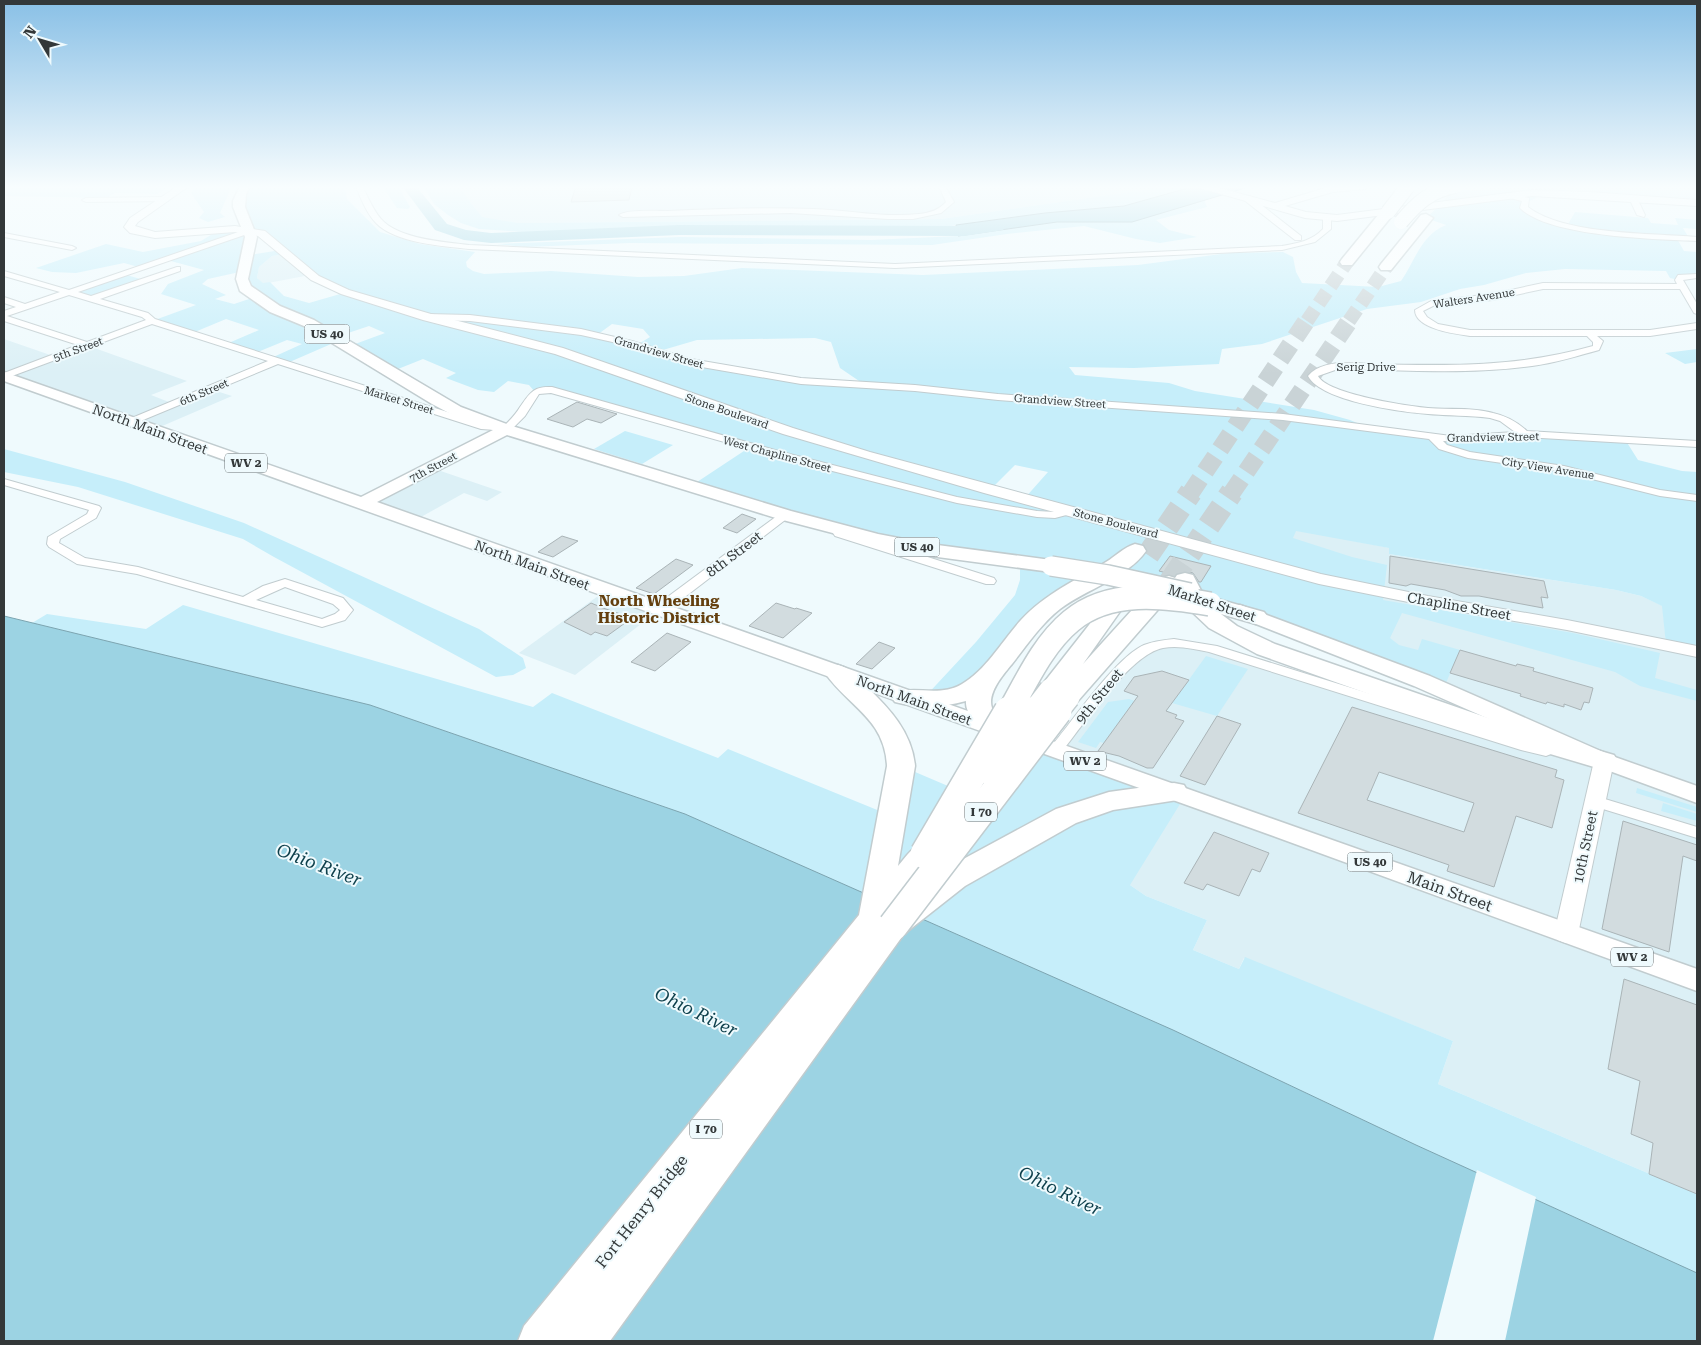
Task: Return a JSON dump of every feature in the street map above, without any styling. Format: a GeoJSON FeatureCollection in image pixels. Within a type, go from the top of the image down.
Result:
{"type":"FeatureCollection","features":[{"type":"Feature","properties":{"kind":"highway"},"geometry":{"type":"LineString","coordinates":[[1347,262],[1358,249]]}},
{"type":"Feature","properties":{"kind":"highway"},"geometry":{"type":"LineString","coordinates":[[1392,249],[1386,267],[1401,249]]}},
{"type":"Feature","properties":{"kind":"highway","name":"I 70"},"geometry":{"type":"LineString","coordinates":[[584,1341],[883,921],[1060,694],[1142,553],[1067,594],[1046,609],[1028,626],[987,678]]}},
{"type":"Feature","properties":{"kind":"highway","name":"I 70"},"geometry":{"type":"LineString","coordinates":[[883,921],[925,854],[1060,694],[1177,581],[1206,614],[1235,635],[1266,649],[1482,725],[1604,761]]}},
{"type":"Feature","properties":{"kind":"highway"},"geometry":{"type":"LineString","coordinates":[[925,854],[1022,690],[1066,624],[1080,614],[1095,607],[1125,598],[1163,596],[1209,602],[1256,617]]}},
{"type":"Feature","properties":{"kind":"highway"},"geometry":{"type":"LineString","coordinates":[[838,673],[870,704],[888,725],[900,752],[901,766],[890,834],[883,921]]}},
{"type":"Feature","properties":{"kind":"highway"},"geometry":{"type":"LineString","coordinates":[[904,697],[934,700],[957,696],[977,687],[987,678]]}},
{"type":"Feature","properties":{"kind":"highway"},"geometry":{"type":"LineString","coordinates":[[987,678],[979,695],[978,705],[980,713],[996,730]]}},
{"type":"Feature","properties":{"kind":"highway","name":"US 40"},"geometry":{"type":"LineString","coordinates":[[883,921],[954,878],[1066,816],[1108,800],[1174,792]]}},
{"type":"Feature","properties":{"kind":"highway","name":"Fort Henry Bridge"},"geometry":{"type":"LineString","coordinates":[[539,1341],[883,921]]}},
{"type":"Feature","properties":{"kind":"main road","name":"US 40"},"geometry":{"type":"LineString","coordinates":[[249,249],[242,279],[245,288],[275,309],[309,323],[437,401],[455,410],[506,429]]}},
{"type":"Feature","properties":{"kind":"main road","name":"North Main Street"},"geometry":{"type":"LineString","coordinates":[[4,376],[1174,792]]}},
{"type":"Feature","properties":{"kind":"main road","name":"7th Street"},"geometry":{"type":"LineString","coordinates":[[361,504],[506,429]]}},
{"type":"Feature","properties":{"kind":"main road","name":"Market Street"},"geometry":{"type":"LineString","coordinates":[[506,429],[791,517],[930,550],[1051,566],[1174,588],[1209,602]]}},
{"type":"Feature","properties":{"kind":"main road","name":"Market Street"},"geometry":{"type":"LineString","coordinates":[[1256,617],[1422,681],[1604,761],[1697,795]]}},
{"type":"Feature","properties":{"kind":"main road","name":"Main Street"},"geometry":{"type":"LineString","coordinates":[[1174,792],[1697,980]]}},
{"type":"Feature","properties":{"kind":"street"},"geometry":{"type":"LineString","coordinates":[[4,314],[195,249]]}},
{"type":"Feature","properties":{"kind":"street","name":"Stone Boulevard"},"geometry":{"type":"LineString","coordinates":[[281,249],[306,271],[331,286],[428,317],[559,351],[722,410],[865,455],[1222,552]]}},
{"type":"Feature","properties":{"kind":"street"},"geometry":{"type":"LineString","coordinates":[[510,249],[895,266],[1265,249]]}},
{"type":"Feature","properties":{"kind":"street"},"geometry":{"type":"LineString","coordinates":[[91,298],[177,269]]}},
{"type":"Feature","properties":{"kind":"street","name":"Market Street"},"geometry":{"type":"LineString","coordinates":[[4,273],[145,315],[152,321],[481,426],[506,429]]}},
{"type":"Feature","properties":{"kind":"street"},"geometry":{"type":"LineString","coordinates":[[1697,276],[1681,277],[1680,284],[1694,301],[1697,311]]}},
{"type":"Feature","properties":{"kind":"street","name":"Walters Avenue"},"geometry":{"type":"LineString","coordinates":[[1590,334],[1479,334],[1458,332],[1429,322],[1422,318],[1419,310],[1431,304],[1492,297],[1543,286],[1680,284]]}},
{"type":"Feature","properties":{"kind":"street"},"geometry":{"type":"LineString","coordinates":[[4,300],[24,307]]}},
{"type":"Feature","properties":{"kind":"street","name":"Grandview Street"},"geometry":{"type":"LineString","coordinates":[[428,317],[470,318],[581,332],[630,343],[690,362],[801,381],[1274,416],[1433,437],[1470,439],[1524,434],[1626,442],[1697,444]]}},
{"type":"Feature","properties":{"kind":"street"},"geometry":{"type":"LineString","coordinates":[[4,318],[86,345]]}},
{"type":"Feature","properties":{"kind":"street","name":"5th Street"},"geometry":{"type":"LineString","coordinates":[[4,376],[152,321]]}},
{"type":"Feature","properties":{"kind":"street"},"geometry":{"type":"LineString","coordinates":[[1590,334],[1650,333],[1697,326]]}},
{"type":"Feature","properties":{"kind":"street","name":"Serig Drive"},"geometry":{"type":"LineString","coordinates":[[1524,434],[1510,421],[1497,417],[1483,414],[1422,410],[1338,393],[1316,382],[1313,376],[1317,372],[1337,366],[1479,369],[1516,366],[1596,348],[1598,342],[1590,334]]}},
{"type":"Feature","properties":{"kind":"street","name":"6th Street"},"geometry":{"type":"LineString","coordinates":[[131,422],[276,361]]}},
{"type":"Feature","properties":{"kind":"street","name":"West Chapline Street"},"geometry":{"type":"LineString","coordinates":[[506,429],[524,410],[532,394],[548,389],[797,459],[957,500],[1038,514],[1055,515],[1070,511]]}},
{"type":"Feature","properties":{"kind":"street","name":"City View Avenue"},"geometry":{"type":"LineString","coordinates":[[1433,437],[1443,447],[1468,455],[1564,469],[1660,493],[1697,498]]}},
{"type":"Feature","properties":{"kind":"street"},"geometry":{"type":"LineString","coordinates":[[4,482],[95,508],[92,516],[54,537],[53,544],[81,561],[138,572],[243,602],[322,623],[340,618],[347,610],[338,601],[285,583],[267,589],[243,602]]}},
{"type":"Feature","properties":{"kind":"street","name":"Market Street"},"geometry":{"type":"LineString","coordinates":[[791,517],[883,549],[990,581]]}},
{"type":"Feature","properties":{"kind":"street","name":"8th Street"},"geometry":{"type":"LineString","coordinates":[[660,610],[791,517]]}},
{"type":"Feature","properties":{"kind":"street","name":"Chapline Street"},"geometry":{"type":"LineString","coordinates":[[1222,552],[1319,579],[1366,589],[1566,625],[1697,652]]}},
{"type":"Feature","properties":{"kind":"street","name":"Market Street"},"geometry":{"type":"LineString","coordinates":[[1148,648],[1171,643],[1191,644],[1526,747],[1604,761]]}},
{"type":"Feature","properties":{"kind":"street","name":"9th Street"},"geometry":{"type":"LineString","coordinates":[[1056,751],[1130,659],[1148,648]]}},
{"type":"Feature","properties":{"kind":"street","name":"10th Street"},"geometry":{"type":"LineString","coordinates":[[1566,934],[1604,761]]}},
{"type":"Feature","properties":{"kind":"street"},"geometry":{"type":"LineString","coordinates":[[1595,801],[1697,833]]}},
{"type":"Feature","properties":{"kind":"shaded area"},"geometry":{"type":"Polygon","coordinates":[[[92,249],[128,249],[143,252],[160,249],[249,249],[249,255],[281,250],[279,249],[453,249],[475,252],[466,262],[467,267],[484,274],[551,271],[638,277],[684,276],[742,268],[923,275],[1138,265],[1229,253],[1283,252],[1293,257],[1296,272],[1302,283],[1378,287],[1401,281],[1419,249],[1683,249],[1684,251],[1697,252],[1697,276],[1687,276],[1679,280],[1670,278],[1666,271],[1565,269],[1526,273],[1484,285],[1460,289],[1421,302],[1367,309],[1262,344],[1222,349],[1219,364],[1134,368],[1069,367],[1075,375],[1169,383],[1195,391],[1314,410],[1350,420],[1374,430],[1433,437],[1524,434],[1626,441],[1638,460],[1682,471],[1697,472],[1697,652],[1666,645],[1662,606],[1641,596],[1616,590],[1389,554],[1389,548],[1296,531],[1293,538],[1352,557],[1387,565],[1383,600],[1573,633],[1660,653],[1655,678],[1697,690],[1697,701],[1640,686],[1615,672],[1402,613],[1390,638],[1399,645],[1418,650],[1422,639],[1460,650],[1443,690],[1256,617],[1108,575],[1067,594],[987,678],[923,699],[976,642],[1015,595],[1020,580],[1020,561],[930,550],[691,486],[750,447],[552,390],[535,392],[529,385],[508,381],[494,392],[478,390],[446,378],[456,373],[423,359],[388,373],[347,347],[385,333],[369,326],[333,338],[338,341],[285,364],[269,359],[302,344],[287,340],[253,354],[224,345],[259,330],[226,319],[190,334],[152,321],[196,305],[161,294],[168,284],[204,270],[167,260],[142,268],[124,263],[76,273],[52,272],[36,268],[92,249]],[[286,254],[272,256],[259,267],[257,278],[263,283],[270,282],[284,296],[309,303],[347,292],[331,286],[286,254]],[[244,271],[208,279],[202,284],[226,295],[215,299],[234,304],[255,297],[244,271]],[[612,324],[597,335],[637,345],[650,337],[643,329],[612,324]],[[815,338],[697,340],[656,352],[801,381],[865,385],[840,368],[831,342],[815,338]],[[1015,465],[990,490],[1024,499],[1048,472],[1015,465]]]}},
{"type":"Feature","properties":{"kind":"shaded area"},"geometry":{"type":"Polygon","coordinates":[[[286,254],[310,275],[263,284],[257,278],[259,267],[272,256],[286,254]]]}},
{"type":"Feature","properties":{"kind":"shaded area"},"geometry":{"type":"Polygon","coordinates":[[[123,274],[144,280],[91,299],[69,292],[123,274]]]}},
{"type":"Feature","properties":{"kind":"shaded area"},"geometry":{"type":"Polygon","coordinates":[[[4,339],[56,357],[86,345],[187,381],[151,395],[174,404],[210,389],[232,396],[153,430],[4,376],[4,339]]]}},
{"type":"Feature","properties":{"kind":"shaded area"},"geometry":{"type":"Polygon","coordinates":[[[1697,349],[1697,362],[1685,364],[1665,353],[1697,349]]]}},
{"type":"Feature","properties":{"kind":"shaded area"},"geometry":{"type":"Polygon","coordinates":[[[625,431],[673,445],[642,464],[594,449],[625,431]]]}},
{"type":"Feature","properties":{"kind":"shaded area"},"geometry":{"type":"Polygon","coordinates":[[[4,449],[125,482],[244,523],[479,629],[523,658],[526,668],[513,675],[496,677],[243,539],[78,487],[4,472],[4,449]]]}},
{"type":"Feature","properties":{"kind":"shaded area"},"geometry":{"type":"Polygon","coordinates":[[[432,468],[502,492],[487,501],[464,493],[412,522],[361,505],[432,468]]]}},
{"type":"Feature","properties":{"kind":"shaded area"},"geometry":{"type":"Polygon","coordinates":[[[1199,511],[1390,548],[1389,554],[1616,590],[1641,596],[1663,606],[1666,645],[1697,652],[1697,1194],[1438,1084],[1453,1041],[1244,958],[1239,969],[1193,950],[1207,920],[1146,896],[1130,885],[1055,756],[1108,685],[1149,648],[1191,644],[1581,757],[1389,661],[1199,511]]]}},
{"type":"Feature","properties":{"kind":"shaded area"},"geometry":{"type":"Polygon","coordinates":[[[605,591],[659,610],[575,675],[519,653],[605,591]]]}},
{"type":"Feature","properties":{"kind":"shaded area"},"geometry":{"type":"Polygon","coordinates":[[[183,605],[533,707],[552,693],[718,758],[728,749],[892,816],[901,766],[988,803],[1035,743],[1185,796],[1130,885],[1146,896],[1207,920],[1193,950],[1239,969],[1245,957],[1453,1041],[1438,1084],[1697,1194],[1697,1273],[1416,1145],[1173,1030],[685,814],[370,705],[32,623],[47,614],[146,629],[183,605]]]}},
{"type":"Feature","properties":{"kind":"shaded area"},"geometry":{"type":"Polygon","coordinates":[[[1206,656],[1248,669],[1217,716],[1172,703],[1206,656]]]}},
{"type":"Feature","properties":{"kind":"shaded area"},"geometry":{"type":"Polygon","coordinates":[[[1129,699],[1138,702],[1135,706],[1131,705],[1104,743],[1100,742],[1096,748],[1078,742],[1108,702],[1129,699]]]}},
{"type":"Feature","properties":{"kind":"shaded area"},"geometry":{"type":"Polygon","coordinates":[[[1637,788],[1697,807],[1697,812],[1636,793],[1637,788]]]}},
{"type":"Feature","properties":{"kind":"shaded area"},"geometry":{"type":"Polygon","coordinates":[[[1663,803],[1697,814],[1697,821],[1661,811],[1663,803]]]}},
{"type":"Feature","properties":{"kind":"water","name":"Ohio River"},"geometry":{"type":"Polygon","coordinates":[[[4,616],[370,705],[685,814],[1173,1030],[1416,1145],[1697,1273],[1697,1341],[4,1341],[4,616]]]}},
{"type":"Feature","properties":{"kind":"pier"},"geometry":{"type":"Polygon","coordinates":[[[1477,1170],[1536,1197],[1505,1341],[1433,1341],[1477,1170]]]}},
{"type":"Feature","properties":{"kind":"building"},"geometry":{"type":"Polygon","coordinates":[[[577,402],[617,414],[601,423],[587,419],[573,427],[547,419],[577,402]]]}},
{"type":"Feature","properties":{"kind":"building"},"geometry":{"type":"Polygon","coordinates":[[[742,514],[756,519],[737,533],[723,528],[742,514]]]}},
{"type":"Feature","properties":{"kind":"building"},"geometry":{"type":"Polygon","coordinates":[[[562,536],[578,541],[553,557],[538,552],[562,536]]]}},
{"type":"Feature","properties":{"kind":"building"},"geometry":{"type":"Polygon","coordinates":[[[1170,556],[1211,566],[1201,582],[1193,573],[1185,571],[1174,575],[1159,571],[1170,556]]]}},
{"type":"Feature","properties":{"kind":"building"},"geometry":{"type":"Polygon","coordinates":[[[1390,556],[1544,581],[1548,598],[1541,597],[1543,608],[1479,596],[1461,596],[1445,590],[1411,584],[1406,586],[1389,583],[1390,556]]]}},
{"type":"Feature","properties":{"kind":"building"},"geometry":{"type":"Polygon","coordinates":[[[676,559],[693,565],[654,594],[636,588],[676,559]]]}},
{"type":"Feature","properties":{"kind":"building"},"geometry":{"type":"Polygon","coordinates":[[[591,603],[632,618],[607,636],[595,632],[591,635],[564,622],[591,603]]]}},
{"type":"Feature","properties":{"kind":"building"},"geometry":{"type":"Polygon","coordinates":[[[776,603],[812,613],[783,638],[749,626],[776,603]]]}},
{"type":"Feature","properties":{"kind":"building"},"geometry":{"type":"Polygon","coordinates":[[[667,633],[691,642],[655,671],[631,662],[667,633]]]}},
{"type":"Feature","properties":{"kind":"building"},"geometry":{"type":"Polygon","coordinates":[[[879,642],[895,648],[872,669],[856,664],[879,642]]]}},
{"type":"Feature","properties":{"kind":"building"},"geometry":{"type":"Polygon","coordinates":[[[1460,650],[1516,666],[1517,664],[1534,668],[1533,671],[1593,688],[1589,703],[1584,702],[1581,710],[1564,704],[1564,707],[1547,702],[1546,704],[1520,696],[1521,694],[1450,673],[1460,650]]]}},
{"type":"Feature","properties":{"kind":"building"},"geometry":{"type":"Polygon","coordinates":[[[1162,671],[1189,680],[1166,711],[1177,715],[1175,718],[1184,721],[1153,768],[1147,768],[1119,756],[1098,751],[1138,696],[1124,691],[1134,677],[1162,671]]]}},
{"type":"Feature","properties":{"kind":"building"},"geometry":{"type":"Polygon","coordinates":[[[1352,707],[1557,770],[1555,777],[1564,780],[1552,828],[1516,816],[1494,887],[1447,871],[1449,865],[1298,813],[1352,707]],[[1379,772],[1367,800],[1464,832],[1474,803],[1379,772]]]}},
{"type":"Feature","properties":{"kind":"building"},"geometry":{"type":"Polygon","coordinates":[[[1217,716],[1241,724],[1205,785],[1180,776],[1217,716]]]}},
{"type":"Feature","properties":{"kind":"building"},"geometry":{"type":"Polygon","coordinates":[[[1623,821],[1697,845],[1697,861],[1683,856],[1669,952],[1602,929],[1623,821]]]}},
{"type":"Feature","properties":{"kind":"building"},"geometry":{"type":"Polygon","coordinates":[[[1214,832],[1269,853],[1260,872],[1252,869],[1239,896],[1207,884],[1203,890],[1184,883],[1214,832]]]}},
{"type":"Feature","properties":{"kind":"building"},"geometry":{"type":"Polygon","coordinates":[[[1624,979],[1697,1005],[1697,1194],[1649,1174],[1653,1143],[1631,1134],[1640,1081],[1608,1069],[1624,979]]]}},
{"type":"Feature","properties":{"kind":"tunnel"},"geometry":{"type":"LineString","coordinates":[[1307,321],[1347,262]]}},
{"type":"Feature","properties":{"kind":"tunnel"},"geometry":{"type":"LineString","coordinates":[[1349,321],[1386,267]]}},
{"type":"Feature","properties":{"kind":"tunnel"},"geometry":{"type":"LineString","coordinates":[[1190,494],[1307,320]]}},
{"type":"Feature","properties":{"kind":"tunnel"},"geometry":{"type":"LineString","coordinates":[[1231,494],[1350,320]]}},
{"type":"Feature","properties":{"kind":"tunnel"},"geometry":{"type":"LineString","coordinates":[[1148,555],[1191,492]]}},
{"type":"Feature","properties":{"kind":"tunnel"},"geometry":{"type":"LineString","coordinates":[[1170,582],[1232,492]]}},
{"type":"Feature","properties":{"kind":"district","name":"North Wheeling Historic District"},"geometry":{"type":"Point","coordinates":[659,610]}}]}
